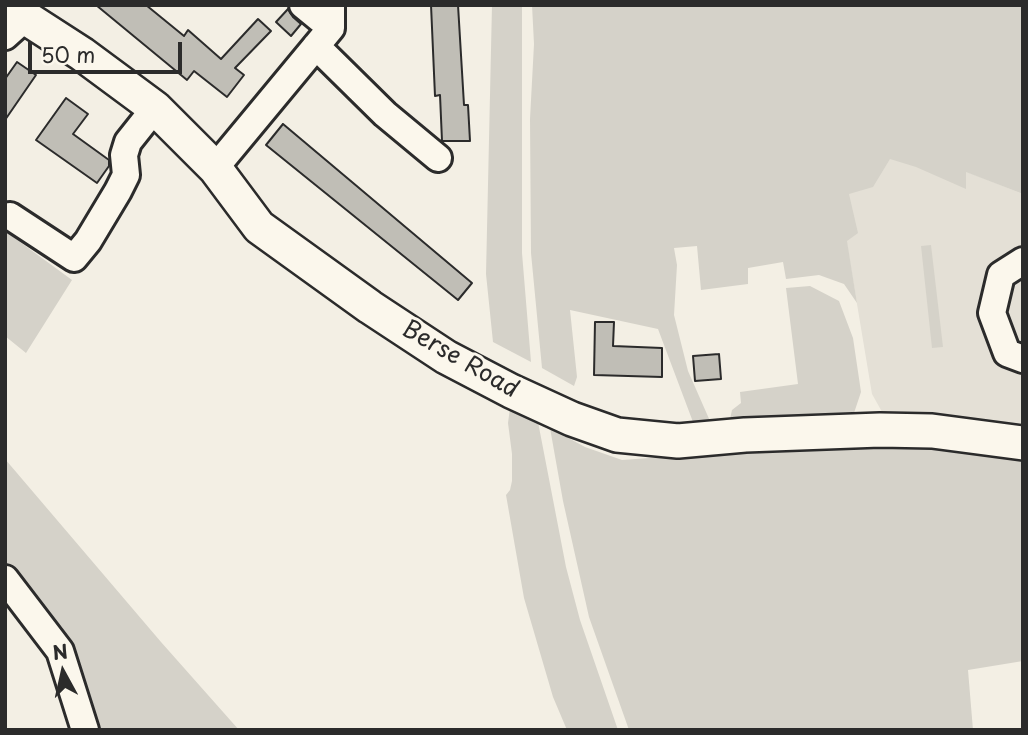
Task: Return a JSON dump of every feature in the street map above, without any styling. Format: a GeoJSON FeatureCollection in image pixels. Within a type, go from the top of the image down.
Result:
{"type":"FeatureCollection","features":[{"type":"Feature","properties":{"kind":"main road","name":"Berse Road"},"geometry":{"type":"LineString","coordinates":[[12,20],[82,54],[155,108],[215,168],[259,227],[370,307],[446,357],[572,419],[617,435],[678,441],[746,435],[880,430],[932,431],[1023,443]]}},
{"type":"Feature","properties":{"kind":"street"},"geometry":{"type":"LineString","coordinates":[[303,5],[326,26],[385,114],[438,158]]}},
{"type":"Feature","properties":{"kind":"street"},"geometry":{"type":"LineString","coordinates":[[215,168],[326,26]]}},
{"type":"Feature","properties":{"kind":"street"},"geometry":{"type":"LineString","coordinates":[[10,216],[74,258],[88,241],[126,175],[124,155],[128,142],[155,108]]}},
{"type":"Feature","properties":{"kind":"street"},"geometry":{"type":"LineString","coordinates":[[1023,261],[1001,275],[992,313],[1007,353],[1023,359]]}},
{"type":"Feature","properties":{"kind":"street"},"geometry":{"type":"LineString","coordinates":[[5,579],[60,651],[85,730]]}},
{"type":"Feature","properties":{"kind":"shaded area"},"geometry":{"type":"Polygon","coordinates":[[[492,5],[522,5],[522,253],[531,362],[493,342],[486,274],[492,5]]]}},
{"type":"Feature","properties":{"kind":"shaded area"},"geometry":{"type":"Polygon","coordinates":[[[532,5],[1023,5],[1023,194],[966,172],[966,189],[916,167],[890,159],[873,187],[849,194],[858,233],[847,241],[857,303],[844,284],[819,275],[786,279],[783,262],[748,268],[748,284],[701,290],[697,246],[674,248],[677,265],[674,315],[688,371],[710,421],[703,427],[693,422],[658,329],[570,310],[577,377],[574,386],[542,368],[531,253],[530,119],[534,44],[532,5]]]}},
{"type":"Feature","properties":{"kind":"shaded area"},"geometry":{"type":"Polygon","coordinates":[[[822,94],[927,156],[1023,194],[1023,433],[886,419],[872,394],[822,94]]]}},
{"type":"Feature","properties":{"kind":"shaded area"},"geometry":{"type":"Polygon","coordinates":[[[5,231],[72,280],[26,353],[5,336],[5,231]]]}},
{"type":"Feature","properties":{"kind":"shaded area"},"geometry":{"type":"Polygon","coordinates":[[[931,245],[943,347],[932,348],[921,246],[931,245]]]}},
{"type":"Feature","properties":{"kind":"shaded area"},"geometry":{"type":"Polygon","coordinates":[[[810,286],[839,301],[853,338],[861,392],[853,416],[729,424],[732,410],[741,403],[740,392],[798,384],[786,288],[810,286]]]}},
{"type":"Feature","properties":{"kind":"shaded area"},"geometry":{"type":"Polygon","coordinates":[[[510,408],[538,422],[566,567],[580,620],[618,730],[567,730],[553,697],[524,598],[506,495],[512,481],[508,423],[510,408]]]}},
{"type":"Feature","properties":{"kind":"shaded area"},"geometry":{"type":"Polygon","coordinates":[[[550,428],[585,447],[622,460],[854,443],[960,451],[1023,461],[1023,661],[968,670],[973,730],[629,730],[589,617],[550,428]]]}},
{"type":"Feature","properties":{"kind":"shaded area"},"geometry":{"type":"Polygon","coordinates":[[[5,459],[239,730],[93,730],[62,627],[34,605],[5,568],[5,459]]]}},
{"type":"Feature","properties":{"kind":"building"},"geometry":{"type":"Polygon","coordinates":[[[96,5],[146,5],[184,36],[188,30],[221,59],[258,19],[271,31],[235,68],[244,75],[227,97],[194,71],[187,80],[96,5]]]}},
{"type":"Feature","properties":{"kind":"building"},"geometry":{"type":"Polygon","coordinates":[[[431,5],[458,5],[464,105],[468,105],[470,141],[442,141],[440,95],[435,96],[431,5]]]}},
{"type":"Feature","properties":{"kind":"building"},"geometry":{"type":"Polygon","coordinates":[[[288,9],[301,24],[291,36],[276,22],[288,9]]]}},
{"type":"Feature","properties":{"kind":"building"},"geometry":{"type":"Polygon","coordinates":[[[17,62],[36,75],[5,120],[5,79],[17,62]]]}},
{"type":"Feature","properties":{"kind":"building"},"geometry":{"type":"Polygon","coordinates":[[[66,98],[88,114],[73,134],[109,160],[109,166],[97,183],[36,140],[66,98]]]}},
{"type":"Feature","properties":{"kind":"building"},"geometry":{"type":"Polygon","coordinates":[[[283,124],[472,283],[458,300],[266,145],[283,124]]]}},
{"type":"Feature","properties":{"kind":"building"},"geometry":{"type":"Polygon","coordinates":[[[595,322],[614,322],[613,346],[662,348],[662,377],[594,375],[595,322]]]}},
{"type":"Feature","properties":{"kind":"building"},"geometry":{"type":"Polygon","coordinates":[[[719,354],[721,379],[695,381],[693,356],[719,354]]]}}]}
